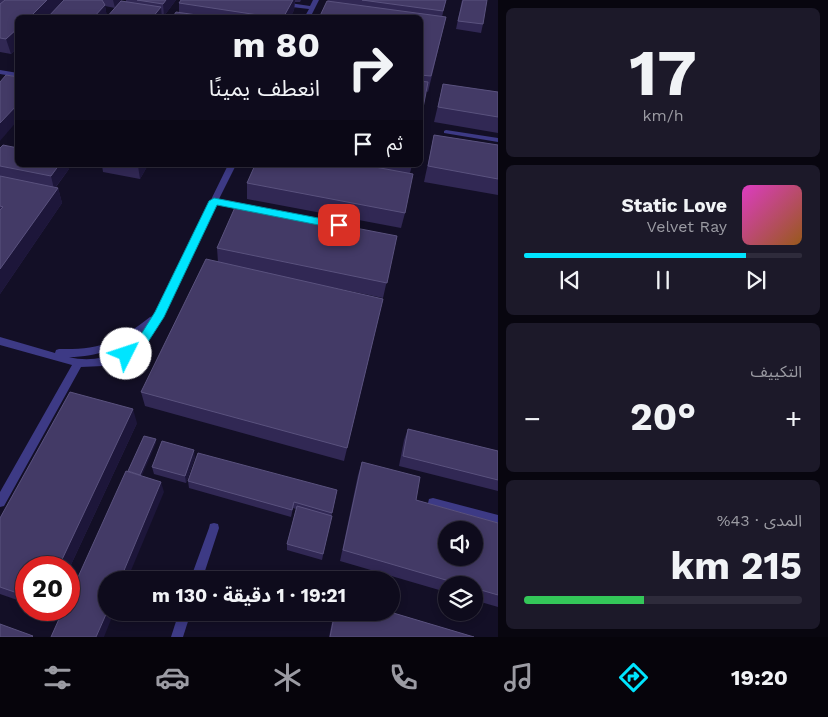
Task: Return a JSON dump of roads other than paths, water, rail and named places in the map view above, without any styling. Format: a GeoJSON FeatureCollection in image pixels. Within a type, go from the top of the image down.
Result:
{"type":"FeatureCollection","features":[{"type":"Feature","properties":{"kind":"lane"},"geometry":{"type":"LineString","coordinates":[[308,15],[316,0]]}},
{"type":"Feature","properties":{"kind":"lane"},"geometry":{"type":"LineString","coordinates":[[276,3],[312,8]]}},
{"type":"Feature","properties":{"kind":"lane"},"geometry":{"type":"LineString","coordinates":[[0,72],[15,74]]}},
{"type":"Feature","properties":{"kind":"lane"},"geometry":{"type":"LineString","coordinates":[[446,132],[498,140]]}},
{"type":"Feature","properties":{"kind":"lane"},"geometry":{"type":"LineString","coordinates":[[0,341],[78,362],[103,362],[126,354],[144,339],[160,314],[231,167]]}},
{"type":"Feature","properties":{"kind":"lane"},"geometry":{"type":"LineString","coordinates":[[214,201],[252,208]]}},
{"type":"Feature","properties":{"kind":"lane"},"geometry":{"type":"LineString","coordinates":[[49,353],[93,353],[114,346],[160,314]]}},
{"type":"Feature","properties":{"kind":"lane"},"geometry":{"type":"LineString","coordinates":[[0,502],[78,362]]}},
{"type":"Feature","properties":{"kind":"lane"},"geometry":{"type":"LineString","coordinates":[[433,503],[498,520]]}},
{"type":"Feature","properties":{"kind":"lane"},"geometry":{"type":"LineString","coordinates":[[199,571],[214,528]]}},
{"type":"Feature","properties":{"kind":"lane"},"geometry":{"type":"LineString","coordinates":[[177,637],[182,621]]}}]}
